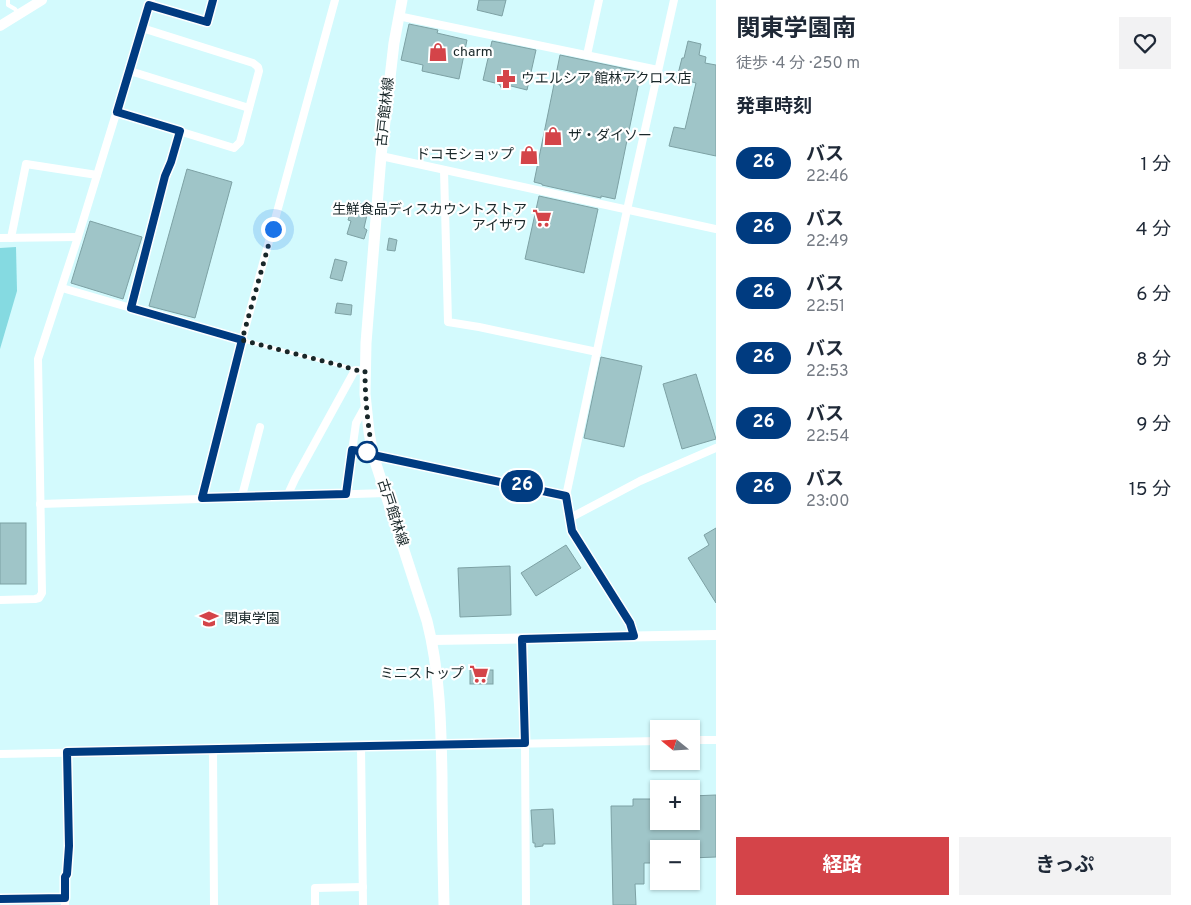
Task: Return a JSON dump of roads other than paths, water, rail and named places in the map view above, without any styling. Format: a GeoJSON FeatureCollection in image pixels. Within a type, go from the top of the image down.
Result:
{"type":"FeatureCollection","features":[{"type":"Feature","properties":{"kind":"main road","name":"古戸館林線"},"geometry":{"type":"LineString","coordinates":[[402,0],[390,72],[360,371],[373,455],[432,640],[439,693],[444,905]]}},
{"type":"Feature","properties":{"kind":"street"},"geometry":{"type":"LineString","coordinates":[[0,26],[42,0]]}},
{"type":"Feature","properties":{"kind":"street"},"geometry":{"type":"LineString","coordinates":[[202,498],[242,340],[335,0]]}},
{"type":"Feature","properties":{"kind":"street"},"geometry":{"type":"LineString","coordinates":[[587,55],[599,0]]}},
{"type":"Feature","properties":{"kind":"street"},"geometry":{"type":"LineString","coordinates":[[634,636],[630,623],[572,531],[566,496],[674,0]]}},
{"type":"Feature","properties":{"kind":"street"},"geometry":{"type":"LineString","coordinates":[[0,600],[35,598],[41,596],[42,593],[38,360],[150,3]]}},
{"type":"Feature","properties":{"kind":"street"},"geometry":{"type":"LineString","coordinates":[[398,16],[658,70]]}},
{"type":"Feature","properties":{"kind":"street"},"geometry":{"type":"LineString","coordinates":[[117,112],[234,148],[240,142],[259,71],[258,67],[253,62],[142,28]]}},
{"type":"Feature","properties":{"kind":"street"},"geometry":{"type":"LineString","coordinates":[[130,71],[250,108]]}},
{"type":"Feature","properties":{"kind":"street"},"geometry":{"type":"LineString","coordinates":[[62,288],[131,308],[165,176],[180,131]]}},
{"type":"Feature","properties":{"kind":"street"},"geometry":{"type":"LineString","coordinates":[[381,156],[716,229]]}},
{"type":"Feature","properties":{"kind":"street"},"geometry":{"type":"LineString","coordinates":[[11,238],[26,164],[97,175]]}},
{"type":"Feature","properties":{"kind":"street"},"geometry":{"type":"LineString","coordinates":[[444,170],[448,322],[597,352]]}},
{"type":"Feature","properties":{"kind":"street"},"geometry":{"type":"LineString","coordinates":[[0,238],[78,237]]}},
{"type":"Feature","properties":{"kind":"street"},"geometry":{"type":"LineString","coordinates":[[289,496],[295,479],[360,371]]}},
{"type":"Feature","properties":{"kind":"street"},"geometry":{"type":"LineString","coordinates":[[346,494],[356,423],[366,405]]}},
{"type":"Feature","properties":{"kind":"street"},"geometry":{"type":"LineString","coordinates":[[243,498],[260,427]]}},
{"type":"Feature","properties":{"kind":"street"},"geometry":{"type":"LineString","coordinates":[[570,518],[640,481],[716,448]]}},
{"type":"Feature","properties":{"kind":"street"},"geometry":{"type":"LineString","coordinates":[[352,450],[369,452],[373,455],[566,496]]}},
{"type":"Feature","properties":{"kind":"street"},"geometry":{"type":"LineString","coordinates":[[40,504],[386,493]]}},
{"type":"Feature","properties":{"kind":"street"},"geometry":{"type":"LineString","coordinates":[[432,640],[716,636]]}},
{"type":"Feature","properties":{"kind":"street"},"geometry":{"type":"LineString","coordinates":[[522,639],[526,905]]}},
{"type":"Feature","properties":{"kind":"street"},"geometry":{"type":"LineString","coordinates":[[700,740],[716,740]]}},
{"type":"Feature","properties":{"kind":"street"},"geometry":{"type":"LineString","coordinates":[[0,754],[650,741]]}},
{"type":"Feature","properties":{"kind":"street"},"geometry":{"type":"LineString","coordinates":[[361,746],[363,905]]}},
{"type":"Feature","properties":{"kind":"street"},"geometry":{"type":"LineString","coordinates":[[212,750],[214,905]]}},
{"type":"Feature","properties":{"kind":"street"},"geometry":{"type":"LineString","coordinates":[[0,899],[18,902],[65,901],[65,877],[67,874],[69,846],[67,752]]}},
{"type":"Feature","properties":{"kind":"street"},"geometry":{"type":"LineString","coordinates":[[315,905],[314,888],[363,887]]}},
{"type":"Feature","properties":{"kind":"lane"},"geometry":{"type":"LineString","coordinates":[[8,0],[8,5],[19,14]]}},
{"type":"Feature","properties":{"kind":"lane"},"geometry":{"type":"LineString","coordinates":[[150,3],[207,22],[213,0]]}},
{"type":"Feature","properties":{"kind":"lane"},"geometry":{"type":"LineString","coordinates":[[131,308],[360,371]]}},
{"type":"Feature","properties":{"kind":"place","name":"charm"},"geometry":{"type":"Point","coordinates":[438,52]}},
{"type":"Feature","properties":{"kind":"place","name":"ウエルシア 館林アクロス店"},"geometry":{"type":"Point","coordinates":[506,79]}},
{"type":"Feature","properties":{"kind":"place","name":"ザ・ダイソー"},"geometry":{"type":"Point","coordinates":[553,136]}},
{"type":"Feature","properties":{"kind":"place","name":"ドコモショップ"},"geometry":{"type":"Point","coordinates":[529,155]}},
{"type":"Feature","properties":{"kind":"place","name":"生鮮食品ディスカウントストア アイザワ"},"geometry":{"type":"Point","coordinates":[542,218]}},
{"type":"Feature","properties":{"kind":"place","name":"関東学園"},"geometry":{"type":"Point","coordinates":[209,619]}},
{"type":"Feature","properties":{"kind":"place","name":"ミニストップ"},"geometry":{"type":"Point","coordinates":[479,674]}}]}
